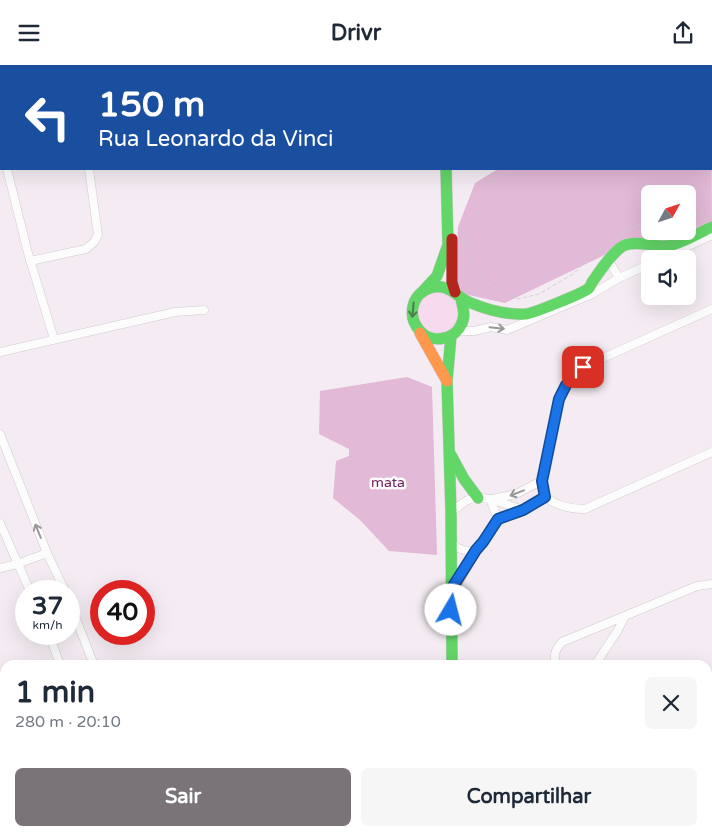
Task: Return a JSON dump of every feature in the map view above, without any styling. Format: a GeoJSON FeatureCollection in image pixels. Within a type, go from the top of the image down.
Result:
{"type":"FeatureCollection","features":[{"type":"Feature","properties":{"kind":"street"},"geometry":{"type":"LineString","coordinates":[[7,170],[30,261],[54,339]]}},
{"type":"Feature","properties":{"kind":"street"},"geometry":{"type":"LineString","coordinates":[[30,261],[86,249],[94,242],[98,235],[89,170]]}},
{"type":"Feature","properties":{"kind":"street"},"geometry":{"type":"LineString","coordinates":[[446,170],[448,245],[437,276],[421,292],[412,308],[415,325],[426,337],[443,339],[454,334],[491,327],[507,329],[641,268]]}},
{"type":"Feature","properties":{"kind":"street"},"geometry":{"type":"LineString","coordinates":[[450,170],[452,282],[464,307],[465,317],[462,325],[454,334],[448,381],[448,447],[452,512],[450,543],[452,660]]}},
{"type":"Feature","properties":{"kind":"street"},"geometry":{"type":"LineString","coordinates":[[673,250],[712,227]]}},
{"type":"Feature","properties":{"kind":"street"},"geometry":{"type":"LineString","coordinates":[[590,291],[592,282],[624,245],[641,242],[677,247],[712,235]]}},
{"type":"Feature","properties":{"kind":"street"},"geometry":{"type":"LineString","coordinates":[[609,261],[619,278]]}},
{"type":"Feature","properties":{"kind":"street"},"geometry":{"type":"LineString","coordinates":[[421,292],[438,286],[447,287],[483,309],[532,314],[590,291]]}},
{"type":"Feature","properties":{"kind":"street"},"geometry":{"type":"LineString","coordinates":[[712,309],[583,367],[566,385],[559,399],[542,481],[545,497],[553,503],[565,507],[585,509],[712,452]]}},
{"type":"Feature","properties":{"kind":"street"},"geometry":{"type":"LineString","coordinates":[[0,353],[175,312],[204,310]]}},
{"type":"Feature","properties":{"kind":"street"},"geometry":{"type":"LineString","coordinates":[[420,331],[448,381]]}},
{"type":"Feature","properties":{"kind":"street"},"geometry":{"type":"LineString","coordinates":[[0,434],[47,553],[60,580]]}},
{"type":"Feature","properties":{"kind":"street"},"geometry":{"type":"LineString","coordinates":[[448,447],[456,465],[478,497]]}},
{"type":"Feature","properties":{"kind":"street"},"geometry":{"type":"LineString","coordinates":[[490,499],[516,494],[542,481]]}},
{"type":"Feature","properties":{"kind":"street"},"geometry":{"type":"LineString","coordinates":[[452,512],[469,499],[478,497],[523,510]]}},
{"type":"Feature","properties":{"kind":"street"},"geometry":{"type":"LineString","coordinates":[[450,591],[498,519],[523,510],[545,497]]}},
{"type":"Feature","properties":{"kind":"street"},"geometry":{"type":"LineString","coordinates":[[490,499],[498,519]]}},
{"type":"Feature","properties":{"kind":"street"},"geometry":{"type":"LineString","coordinates":[[0,523],[25,580]]}},
{"type":"Feature","properties":{"kind":"street"},"geometry":{"type":"LineString","coordinates":[[450,543],[467,551],[476,550]]}},
{"type":"Feature","properties":{"kind":"street"},"geometry":{"type":"LineString","coordinates":[[0,567],[17,564],[47,553]]}},
{"type":"Feature","properties":{"kind":"street"},"geometry":{"type":"LineString","coordinates":[[555,660],[556,649],[562,642],[624,618],[697,586],[712,585]]}},
{"type":"Feature","properties":{"kind":"street"},"geometry":{"type":"LineString","coordinates":[[598,660],[624,618]]}},
{"type":"Feature","properties":{"kind":"street"},"geometry":{"type":"LineString","coordinates":[[80,629],[92,660]]}},
{"type":"Feature","properties":{"kind":"street"},"geometry":{"type":"LineString","coordinates":[[52,645],[58,660]]}},
{"type":"Feature","properties":{"kind":"path"},"geometry":{"type":"LineString","coordinates":[[513,170],[491,182],[482,207],[468,227],[462,241],[475,268],[492,287],[518,299],[539,294],[556,284],[573,273],[606,243],[641,224]]}},
{"type":"Feature","properties":{"kind":"path"},"geometry":{"type":"LineString","coordinates":[[696,214],[712,218]]}},
{"type":"Feature","properties":{"kind":"shaded area"},"geometry":{"type":"Polygon","coordinates":[[[442,292],[450,295],[456,301],[459,313],[456,325],[450,331],[434,334],[426,331],[420,325],[417,309],[420,301],[426,295],[442,292]]]}},
{"type":"Feature","properties":{"kind":"green space"},"geometry":{"type":"Polygon","coordinates":[[[496,170],[712,170],[712,224],[696,231],[696,185],[641,185],[641,240],[674,240],[617,249],[505,303],[455,292],[458,227],[475,183],[496,170]]]}},
{"type":"Feature","properties":{"kind":"green space","name":"mata"},"geometry":{"type":"Polygon","coordinates":[[[407,377],[432,387],[437,555],[389,551],[360,520],[333,498],[336,461],[349,456],[349,449],[319,434],[320,391],[407,377]]]}},
{"type":"Feature","properties":{"kind":"traffic: fast"},"geometry":{"type":"LineString","coordinates":[[424,290],[437,276],[448,245],[446,170]]}},
{"type":"Feature","properties":{"kind":"traffic: fast"},"geometry":{"type":"LineString","coordinates":[[461,299],[464,312],[463,318],[458,330],[453,334],[442,339],[436,339],[430,338],[420,331],[413,319],[413,307],[419,295],[430,288],[442,287],[471,303],[491,310],[512,314],[526,314],[559,303],[589,288],[608,261],[625,245],[636,243],[662,246],[673,245],[712,227]]}},
{"type":"Feature","properties":{"kind":"traffic: fast"},"geometry":{"type":"LineString","coordinates":[[451,336],[447,381],[451,512],[452,660]]}},
{"type":"Feature","properties":{"kind":"traffic: fast"},"geometry":{"type":"LineString","coordinates":[[451,455],[464,479],[478,498]]}},
{"type":"Feature","properties":{"kind":"traffic: slow"},"geometry":{"type":"LineString","coordinates":[[420,333],[447,381]]}},
{"type":"Feature","properties":{"kind":"traffic: slow"},"geometry":{"type":"LineString","coordinates":[[451,592],[476,550]]}},
{"type":"Feature","properties":{"kind":"traffic: jam"},"geometry":{"type":"LineString","coordinates":[[452,239],[452,282],[455,292]]}},
{"type":"Feature","properties":{"kind":"route"},"geometry":{"type":"LineString","coordinates":[[451,610],[450,591],[498,519],[523,510],[545,497],[542,481],[559,399],[566,385],[583,367]]}}]}
